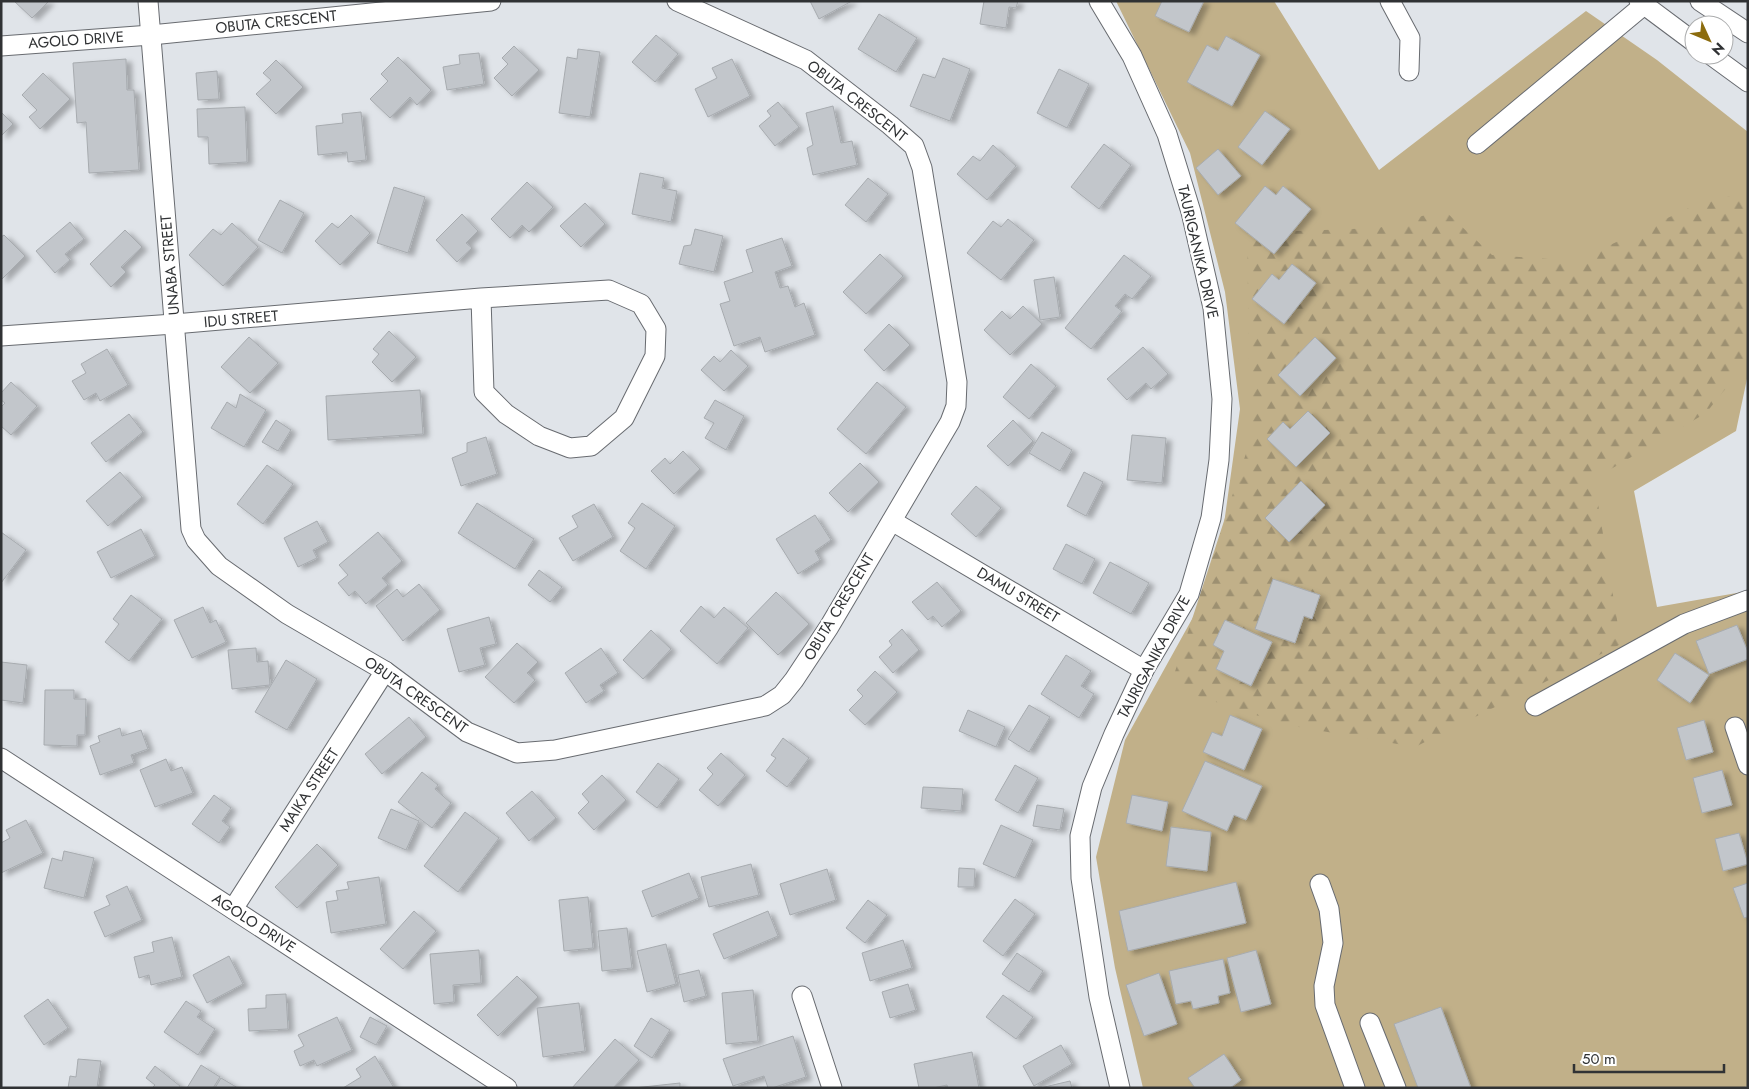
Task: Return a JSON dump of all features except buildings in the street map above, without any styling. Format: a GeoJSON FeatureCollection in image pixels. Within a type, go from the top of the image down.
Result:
{"type":"FeatureCollection","features":[{"type":"Feature","properties":{"kind":"street","name":"UNABA STREET"},"geometry":{"type":"LineString","coordinates":[[148,1],[191,529]]}},
{"type":"Feature","properties":{"kind":"street","name":"OBUTA CRESCENT"},"geometry":{"type":"LineString","coordinates":[[151,35],[491,1]]}},
{"type":"Feature","properties":{"kind":"street","name":"OBUTA CRESCENT"},"geometry":{"type":"LineString","coordinates":[[191,529],[196,540],[220,566],[288,614],[385,671],[467,732],[517,753],[555,750],[765,706],[782,695],[829,627],[950,422],[956,406],[957,382],[922,168],[914,146],[806,60],[677,1]]}},
{"type":"Feature","properties":{"kind":"street","name":"TAURIGANIKA DRIVE"},"geometry":{"type":"LineString","coordinates":[[1099,1],[1132,56],[1166,134],[1191,212],[1213,308],[1222,399],[1219,460],[1211,518],[1189,594],[1144,670],[1114,734],[1092,787],[1080,836],[1081,878],[1099,997],[1120,1088]]}},
{"type":"Feature","properties":{"kind":"street"},"geometry":{"type":"LineString","coordinates":[[1390,1],[1410,38],[1410,71]]}},
{"type":"Feature","properties":{"kind":"street"},"geometry":{"type":"LineString","coordinates":[[1700,1],[1748,33]]}},
{"type":"Feature","properties":{"kind":"street"},"geometry":{"type":"LineString","coordinates":[[1477,144],[1641,3],[1684,35]]}},
{"type":"Feature","properties":{"kind":"street","name":"AGOLO DRIVE"},"geometry":{"type":"LineString","coordinates":[[1,46],[151,35]]}},
{"type":"Feature","properties":{"kind":"street"},"geometry":{"type":"LineString","coordinates":[[1725,65],[1748,82]]}},
{"type":"Feature","properties":{"kind":"street"},"geometry":{"type":"LineString","coordinates":[[609,290],[641,304],[656,329],[655,356],[624,418],[591,446],[570,448],[539,436],[506,414],[484,392],[480,298],[609,290]]}},
{"type":"Feature","properties":{"kind":"street","name":"IDU STREET"},"geometry":{"type":"LineString","coordinates":[[1,336],[174,324],[480,298]]}},
{"type":"Feature","properties":{"kind":"street","name":"DAMU STREET"},"geometry":{"type":"LineString","coordinates":[[892,521],[1144,670]]}},
{"type":"Feature","properties":{"kind":"street"},"geometry":{"type":"LineString","coordinates":[[1534,706],[1684,624],[1748,600]]}},
{"type":"Feature","properties":{"kind":"street","name":"MAIKA STREET"},"geometry":{"type":"LineString","coordinates":[[233,909],[385,671]]}},
{"type":"Feature","properties":{"kind":"street"},"geometry":{"type":"LineString","coordinates":[[1735,726],[1748,765]]}},
{"type":"Feature","properties":{"kind":"street","name":"AGOLO DRIVE"},"geometry":{"type":"LineString","coordinates":[[1,758],[506,1088]]}},
{"type":"Feature","properties":{"kind":"street"},"geometry":{"type":"LineString","coordinates":[[1320,884],[1330,909],[1333,943],[1324,986],[1325,1005],[1355,1088]]}},
{"type":"Feature","properties":{"kind":"street"},"geometry":{"type":"LineString","coordinates":[[802,996],[832,1088]]}},
{"type":"Feature","properties":{"kind":"street"},"geometry":{"type":"LineString","coordinates":[[1370,1023],[1396,1088]]}},
{"type":"Feature","properties":{"kind":"green space"},"geometry":{"type":"Polygon","coordinates":[[[1116,1],[1274,1],[1379,170],[1586,11],[1657,60],[1748,132],[1748,374],[1736,431],[1634,491],[1657,607],[1748,591],[1748,1086],[1741,1088],[1143,1088],[1115,968],[1096,857],[1125,740],[1217,574],[1240,409],[1225,292],[1190,153],[1116,1]]]}},
{"type":"Feature","properties":{"kind":"green space"},"geometry":{"type":"Polygon","coordinates":[[[1748,191],[1748,361],[1706,413],[1594,479],[1621,644],[1415,747],[1287,725],[1170,687],[1250,441],[1247,233],[1378,228],[1444,210],[1492,255],[1576,261],[1691,207],[1748,191]]]}}]}
